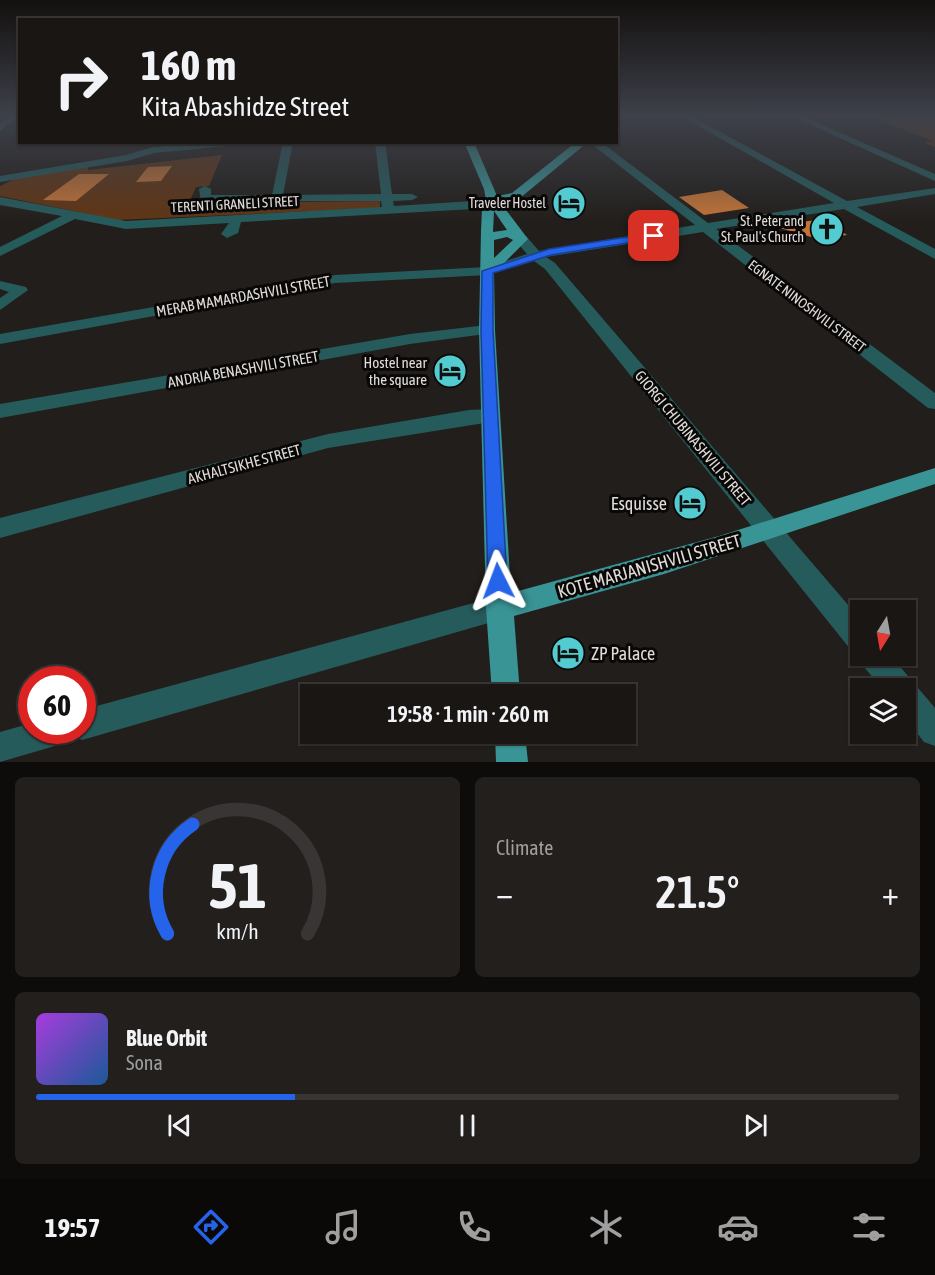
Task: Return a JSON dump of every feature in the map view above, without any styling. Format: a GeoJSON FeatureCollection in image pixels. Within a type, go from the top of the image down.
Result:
{"type":"FeatureCollection","features":[{"type":"Feature","properties":{"kind":"main road"},"geometry":{"type":"LineString","coordinates":[[473,152],[495,205],[518,240]]}},
{"type":"Feature","properties":{"kind":"main road"},"geometry":{"type":"LineString","coordinates":[[495,205],[519,194],[572,152]]}},
{"type":"Feature","properties":{"kind":"main road"},"geometry":{"type":"LineString","coordinates":[[495,205],[490,234],[487,330],[505,684]]}},
{"type":"Feature","properties":{"kind":"main road"},"geometry":{"type":"LineString","coordinates":[[490,234],[496,243],[518,240]]}},
{"type":"Feature","properties":{"kind":"main road"},"geometry":{"type":"LineString","coordinates":[[488,271],[518,240]]}},
{"type":"Feature","properties":{"kind":"main road","name":"KOTE MARJANISHVILI STREET"},"geometry":{"type":"LineString","coordinates":[[500,608],[599,582],[770,530],[935,476]]}},
{"type":"Feature","properties":{"kind":"main road"},"geometry":{"type":"LineString","coordinates":[[511,744],[512,762]]}},
{"type":"Feature","properties":{"kind":"street"},"geometry":{"type":"LineString","coordinates":[[0,179],[127,158],[143,152]]}},
{"type":"Feature","properties":{"kind":"street"},"geometry":{"type":"LineString","coordinates":[[277,198],[286,152]]}},
{"type":"Feature","properties":{"kind":"street"},"geometry":{"type":"LineString","coordinates":[[381,152],[387,204]]}},
{"type":"Feature","properties":{"kind":"street","name":"EGNATE NINOSHVILI STREET"},"geometry":{"type":"LineString","coordinates":[[606,152],[935,403]]}},
{"type":"Feature","properties":{"kind":"street"},"geometry":{"type":"LineString","coordinates":[[749,152],[935,255]]}},
{"type":"Feature","properties":{"kind":"street"},"geometry":{"type":"LineString","coordinates":[[875,152],[935,178]]}},
{"type":"Feature","properties":{"kind":"street","name":"TERENTI GRANELI STREET"},"geometry":{"type":"LineString","coordinates":[[205,189],[205,200],[277,198],[387,204],[495,205]]}},
{"type":"Feature","properties":{"kind":"street","name":"MERAB MAMARDASHVILI STREET"},"geometry":{"type":"LineString","coordinates":[[0,339],[335,279],[488,271],[549,252],[935,191]]}},
{"type":"Feature","properties":{"kind":"street","name":"TERENTI GRANELI STREET"},"geometry":{"type":"LineString","coordinates":[[0,201],[126,225],[236,219],[387,204],[495,205]]}},
{"type":"Feature","properties":{"kind":"street"},"geometry":{"type":"LineString","coordinates":[[0,252],[72,216]]}},
{"type":"Feature","properties":{"kind":"street"},"geometry":{"type":"LineString","coordinates":[[227,234],[233,230],[236,219]]}},
{"type":"Feature","properties":{"kind":"street"},"geometry":{"type":"LineString","coordinates":[[0,234],[26,239]]}},
{"type":"Feature","properties":{"kind":"street","name":"GIORGI CHUBINASHVILI STREET"},"geometry":{"type":"LineString","coordinates":[[518,240],[550,266],[850,628]]}},
{"type":"Feature","properties":{"kind":"street"},"geometry":{"type":"LineString","coordinates":[[0,285],[21,290],[0,305]]}},
{"type":"Feature","properties":{"kind":"street","name":"ANDRIA BENASHVILI STREET"},"geometry":{"type":"LineString","coordinates":[[0,411],[399,341],[487,330]]}},
{"type":"Feature","properties":{"kind":"street","name":"AKHALTSIKHE STREET"},"geometry":{"type":"LineString","coordinates":[[0,528],[328,441],[469,417],[490,416]]}},
{"type":"Feature","properties":{"kind":"street","name":"KOTE MARJANISHVILI STREET"},"geometry":{"type":"LineString","coordinates":[[96,721],[500,608]]}},
{"type":"Feature","properties":{"kind":"street"},"geometry":{"type":"LineString","coordinates":[[881,666],[892,678]]}},
{"type":"Feature","properties":{"kind":"street"},"geometry":{"type":"LineString","coordinates":[[916,708],[935,731]]}},
{"type":"Feature","properties":{"kind":"street"},"geometry":{"type":"LineString","coordinates":[[0,747],[18,742]]}},
{"type":"Feature","properties":{"kind":"shaded area"},"geometry":{"type":"Polygon","coordinates":[[[222,155],[209,186],[196,187],[189,203],[380,201],[380,208],[117,220],[0,196],[0,186],[19,177],[88,165],[88,170],[222,155]]]}},
{"type":"Feature","properties":{"kind":"building"},"geometry":{"type":"Polygon","coordinates":[[[172,166],[161,181],[136,182],[148,167],[172,166]]]}},
{"type":"Feature","properties":{"kind":"building"},"geometry":{"type":"Polygon","coordinates":[[[79,174],[109,174],[76,201],[43,200],[79,174]]]}},
{"type":"Feature","properties":{"kind":"building"},"geometry":{"type":"Polygon","coordinates":[[[722,190],[749,208],[704,215],[679,197],[722,190]]]}},
{"type":"Feature","properties":{"kind":"building","name":"St. Peter and St. Paul's Church"},"geometry":{"type":"Polygon","coordinates":[[[823,219],[847,235],[818,239],[773,226],[823,219]]]}},
{"type":"Feature","properties":{"kind":"place","name":"Traveler Hostel"},"geometry":{"type":"Point","coordinates":[569,203]}},
{"type":"Feature","properties":{"kind":"place","name":"St. Peter and St. Paul's Church"},"geometry":{"type":"Point","coordinates":[827,229]}},
{"type":"Feature","properties":{"kind":"place","name":"Hostel near the square"},"geometry":{"type":"Point","coordinates":[450,371]}},
{"type":"Feature","properties":{"kind":"place","name":"Esquisse"},"geometry":{"type":"Point","coordinates":[690,503]}},
{"type":"Feature","properties":{"kind":"place","name":"ZP Palace"},"geometry":{"type":"Point","coordinates":[568,653]}},
{"type":"Feature","properties":{"kind":"route"},"geometry":{"type":"LineString","coordinates":[[498,581],[487,330],[488,271],[549,252],[654,236]]}}]}
